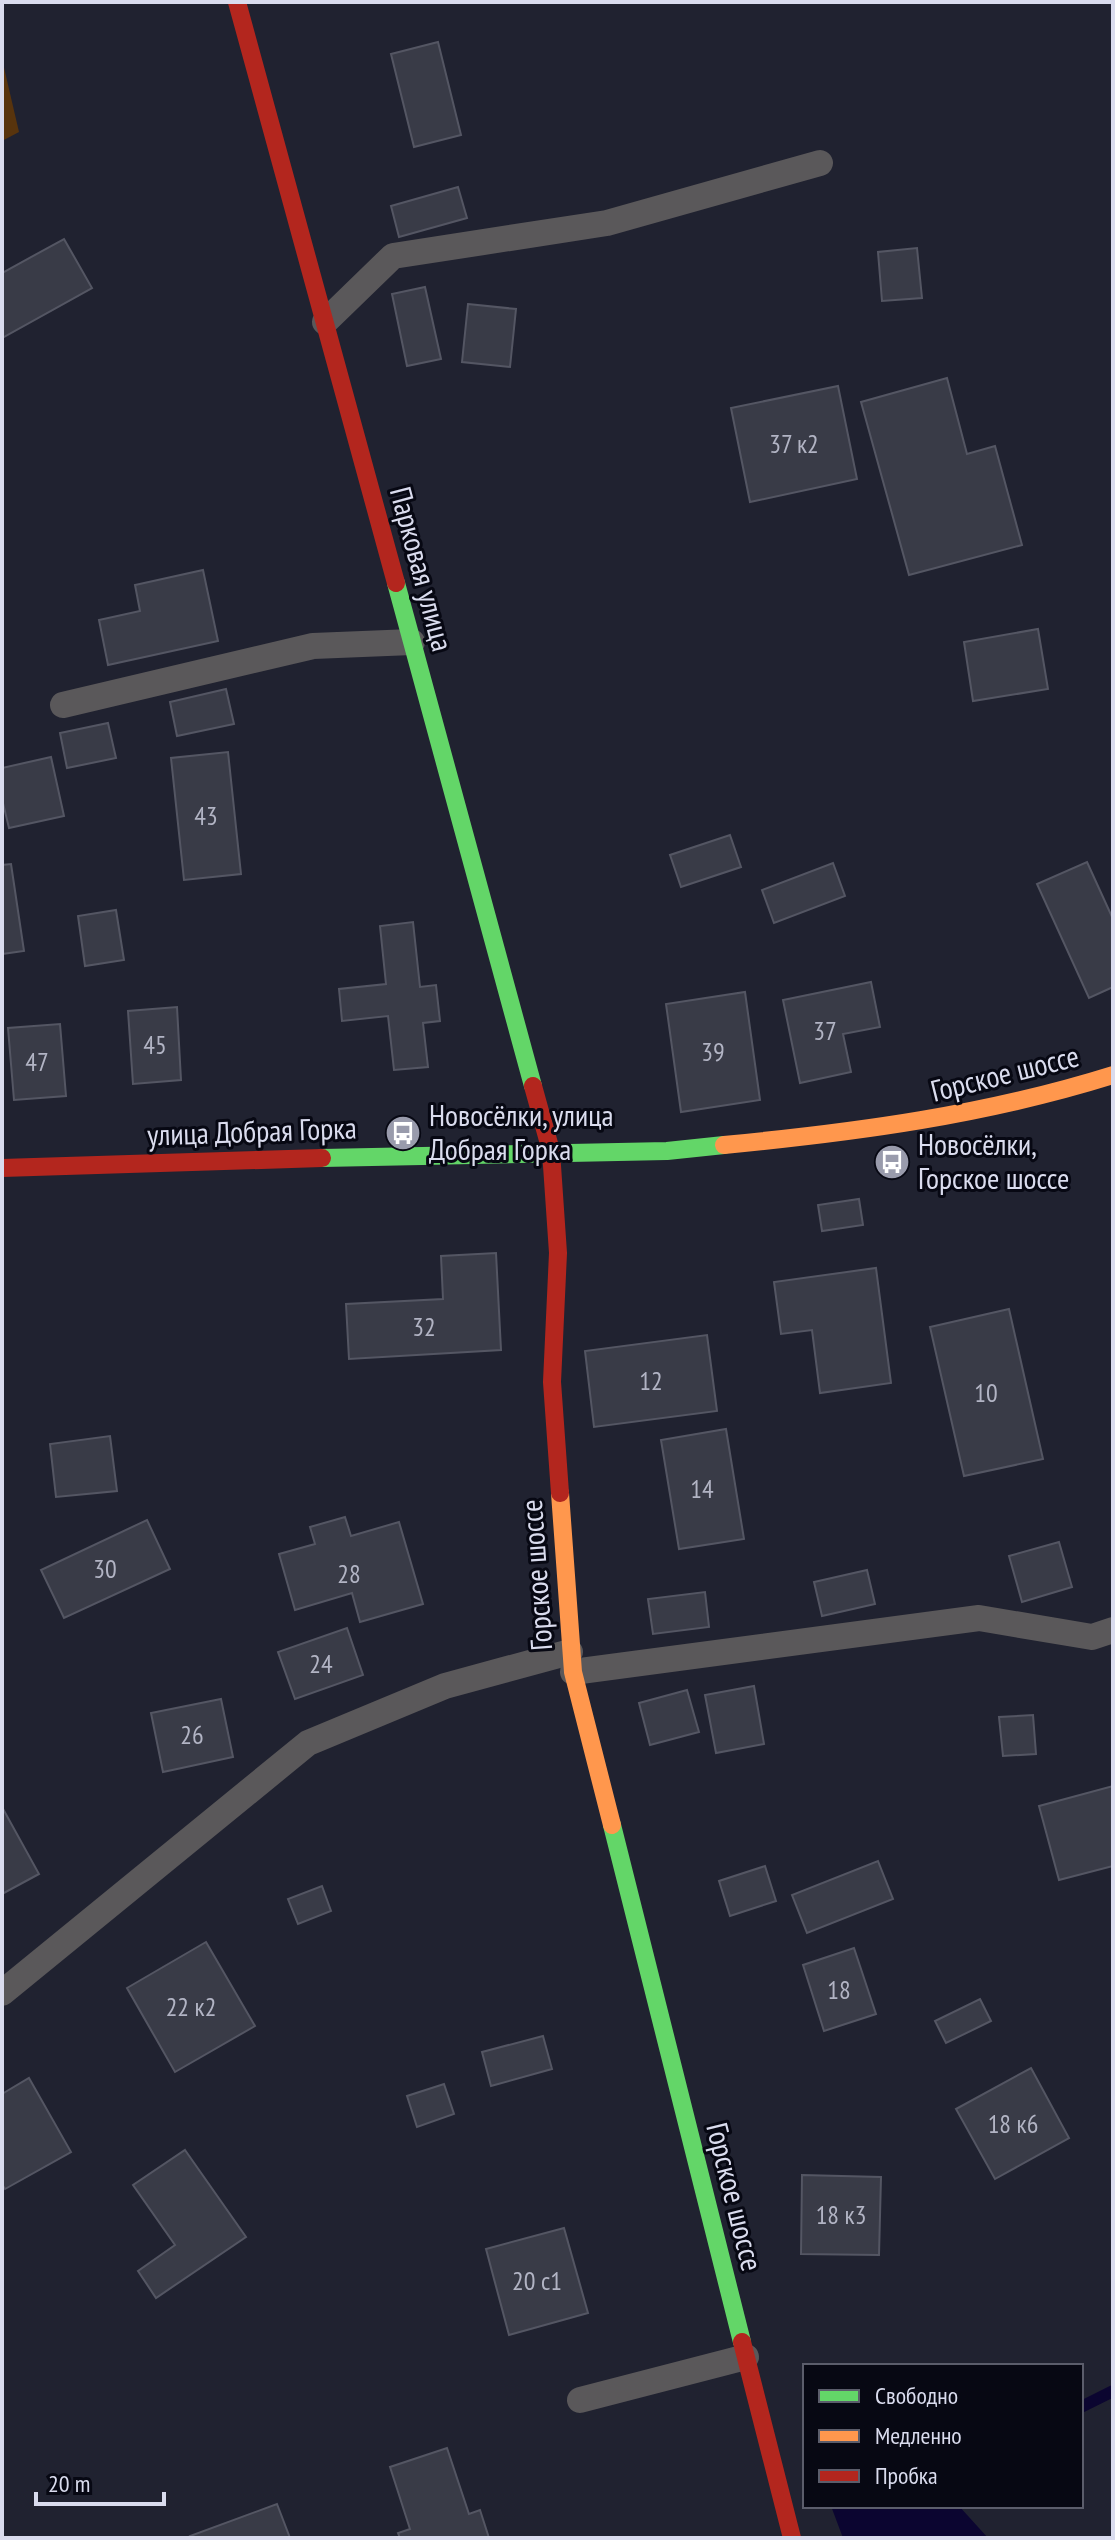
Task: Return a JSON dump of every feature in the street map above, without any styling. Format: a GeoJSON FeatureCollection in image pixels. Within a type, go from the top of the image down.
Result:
{"type":"FeatureCollection","features":[{"type":"Feature","properties":{"kind":"main road","name":"Парковая улица"},"geometry":{"type":"LineString","coordinates":[[237,2],[551,1151]]}},
{"type":"Feature","properties":{"kind":"main road","name":"Горское шоссе"},"geometry":{"type":"LineString","coordinates":[[792,2538],[572,1662],[552,1382],[558,1253],[551,1151],[667,1151],[876,1130],[1040,1098],[1113,1075]]}},
{"type":"Feature","properties":{"kind":"main road","name":"улица Добрая Горка"},"geometry":{"type":"LineString","coordinates":[[2,1168],[551,1151]]}},
{"type":"Feature","properties":{"kind":"lane"},"geometry":{"type":"LineString","coordinates":[[325,322],[393,256],[607,223],[820,163]]}},
{"type":"Feature","properties":{"kind":"lane"},"geometry":{"type":"LineString","coordinates":[[63,705],[313,646],[412,642]]}},
{"type":"Feature","properties":{"kind":"lane"},"geometry":{"type":"LineString","coordinates":[[2,1993],[308,1743],[445,1686],[572,1662],[979,1618],[1092,1637],[1113,1630]]}},
{"type":"Feature","properties":{"kind":"lane"},"geometry":{"type":"LineString","coordinates":[[580,2400],[746,2357]]}},
{"type":"Feature","properties":{"kind":"shaded area"},"geometry":{"type":"Polygon","coordinates":[[[2,59],[19,132],[2,141],[2,59]]]}},
{"type":"Feature","properties":{"kind":"shaded area"},"geometry":{"type":"Polygon","coordinates":[[[832,2508],[961,2508],[988,2538],[843,2538],[832,2508]]]}},
{"type":"Feature","properties":{"kind":"building"},"geometry":{"type":"Polygon","coordinates":[[[438,42],[461,135],[414,147],[391,54],[438,42]]]}},
{"type":"Feature","properties":{"kind":"building"},"geometry":{"type":"Polygon","coordinates":[[[458,187],[467,218],[399,237],[391,206],[458,187]]]}},
{"type":"Feature","properties":{"kind":"building"},"geometry":{"type":"Polygon","coordinates":[[[64,239],[92,288],[2,338],[2,273],[64,239]]]}},
{"type":"Feature","properties":{"kind":"building"},"geometry":{"type":"Polygon","coordinates":[[[917,248],[922,298],[882,301],[878,252],[917,248]]]}},
{"type":"Feature","properties":{"kind":"building"},"geometry":{"type":"Polygon","coordinates":[[[425,287],[441,359],[407,366],[392,294],[425,287]]]}},
{"type":"Feature","properties":{"kind":"building"},"geometry":{"type":"Polygon","coordinates":[[[468,304],[516,309],[510,367],[462,362],[468,304]]]}},
{"type":"Feature","properties":{"kind":"building"},"geometry":{"type":"Polygon","coordinates":[[[947,378],[967,454],[995,446],[1022,545],[909,575],[861,402],[947,378]]]}},
{"type":"Feature","properties":{"kind":"building"},"geometry":{"type":"Polygon","coordinates":[[[838,386],[857,479],[750,502],[731,408],[838,386]]]}},
{"type":"Feature","properties":{"kind":"building"},"geometry":{"type":"Polygon","coordinates":[[[203,570],[218,641],[108,665],[99,620],[140,611],[135,585],[203,570]]]}},
{"type":"Feature","properties":{"kind":"building"},"geometry":{"type":"Polygon","coordinates":[[[1038,629],[1048,689],[973,701],[964,642],[1038,629]]]}},
{"type":"Feature","properties":{"kind":"building"},"geometry":{"type":"Polygon","coordinates":[[[226,689],[234,724],[177,736],[170,702],[226,689]]]}},
{"type":"Feature","properties":{"kind":"building"},"geometry":{"type":"Polygon","coordinates":[[[108,723],[116,758],[67,768],[60,733],[108,723]]]}},
{"type":"Feature","properties":{"kind":"building"},"geometry":{"type":"Polygon","coordinates":[[[228,752],[241,874],[184,880],[171,758],[228,752]]]}},
{"type":"Feature","properties":{"kind":"building"},"geometry":{"type":"Polygon","coordinates":[[[51,757],[64,816],[9,828],[2,799],[2,768],[51,757]]]}},
{"type":"Feature","properties":{"kind":"building"},"geometry":{"type":"Polygon","coordinates":[[[730,835],[741,867],[681,887],[670,855],[730,835]]]}},
{"type":"Feature","properties":{"kind":"building"},"geometry":{"type":"Polygon","coordinates":[[[1087,862],[1113,919],[1113,987],[1089,998],[1037,884],[1087,862]]]}},
{"type":"Feature","properties":{"kind":"building"},"geometry":{"type":"Polygon","coordinates":[[[833,863],[845,896],[774,923],[762,890],[833,863]]]}},
{"type":"Feature","properties":{"kind":"building"},"geometry":{"type":"Polygon","coordinates":[[[11,864],[24,951],[2,954],[2,865],[11,864]]]}},
{"type":"Feature","properties":{"kind":"building"},"geometry":{"type":"Polygon","coordinates":[[[116,910],[124,960],[85,966],[78,916],[116,910]]]}},
{"type":"Feature","properties":{"kind":"building"},"geometry":{"type":"Polygon","coordinates":[[[413,922],[420,987],[436,985],[440,1021],[423,1023],[428,1067],[394,1070],[388,1016],[342,1021],[339,989],[386,984],[380,926],[413,922]]]}},
{"type":"Feature","properties":{"kind":"building"},"geometry":{"type":"Polygon","coordinates":[[[871,982],[880,1027],[843,1034],[851,1072],[800,1083],[783,1000],[871,982]]]}},
{"type":"Feature","properties":{"kind":"building"},"geometry":{"type":"Polygon","coordinates":[[[745,992],[760,1100],[681,1112],[666,1004],[745,992]]]}},
{"type":"Feature","properties":{"kind":"building"},"geometry":{"type":"Polygon","coordinates":[[[177,1007],[181,1080],[133,1084],[128,1011],[177,1007]]]}},
{"type":"Feature","properties":{"kind":"building"},"geometry":{"type":"Polygon","coordinates":[[[60,1024],[66,1096],[14,1100],[8,1028],[60,1024]]]}},
{"type":"Feature","properties":{"kind":"building"},"geometry":{"type":"Polygon","coordinates":[[[859,1199],[863,1225],[822,1231],[818,1205],[859,1199]]]}},
{"type":"Feature","properties":{"kind":"building"},"geometry":{"type":"Polygon","coordinates":[[[496,1253],[501,1350],[349,1359],[346,1304],[443,1299],[441,1256],[496,1253]]]}},
{"type":"Feature","properties":{"kind":"building"},"geometry":{"type":"Polygon","coordinates":[[[876,1268],[891,1383],[820,1393],[812,1330],[781,1334],[774,1282],[876,1268]]]}},
{"type":"Feature","properties":{"kind":"building"},"geometry":{"type":"Polygon","coordinates":[[[1009,1309],[1043,1459],[964,1476],[930,1327],[1009,1309]]]}},
{"type":"Feature","properties":{"kind":"building"},"geometry":{"type":"Polygon","coordinates":[[[707,1335],[717,1411],[594,1427],[585,1351],[707,1335]]]}},
{"type":"Feature","properties":{"kind":"building"},"geometry":{"type":"Polygon","coordinates":[[[726,1429],[744,1539],[679,1549],[661,1440],[726,1429]]]}},
{"type":"Feature","properties":{"kind":"building"},"geometry":{"type":"Polygon","coordinates":[[[110,1436],[117,1491],[56,1497],[50,1444],[110,1436]]]}},
{"type":"Feature","properties":{"kind":"building"},"geometry":{"type":"Polygon","coordinates":[[[345,1517],[351,1536],[399,1522],[423,1604],[360,1622],[352,1593],[295,1610],[279,1554],[315,1544],[310,1527],[345,1517]]]}},
{"type":"Feature","properties":{"kind":"building"},"geometry":{"type":"Polygon","coordinates":[[[147,1520],[170,1569],[64,1618],[41,1570],[147,1520]]]}},
{"type":"Feature","properties":{"kind":"building"},"geometry":{"type":"Polygon","coordinates":[[[1059,1542],[1072,1587],[1022,1602],[1009,1556],[1059,1542]]]}},
{"type":"Feature","properties":{"kind":"building"},"geometry":{"type":"Polygon","coordinates":[[[867,1570],[875,1604],[822,1616],[814,1582],[867,1570]]]}},
{"type":"Feature","properties":{"kind":"building"},"geometry":{"type":"Polygon","coordinates":[[[705,1592],[709,1627],[653,1634],[648,1599],[705,1592]]]}},
{"type":"Feature","properties":{"kind":"building"},"geometry":{"type":"Polygon","coordinates":[[[347,1628],[363,1675],[295,1699],[278,1652],[347,1628]]]}},
{"type":"Feature","properties":{"kind":"building"},"geometry":{"type":"Polygon","coordinates":[[[754,1686],[764,1744],[716,1753],[705,1695],[754,1686]]]}},
{"type":"Feature","properties":{"kind":"building"},"geometry":{"type":"Polygon","coordinates":[[[687,1690],[699,1732],[650,1745],[639,1703],[687,1690]]]}},
{"type":"Feature","properties":{"kind":"building"},"geometry":{"type":"Polygon","coordinates":[[[221,1699],[233,1757],[163,1772],[151,1713],[221,1699]]]}},
{"type":"Feature","properties":{"kind":"building"},"geometry":{"type":"Polygon","coordinates":[[[1033,1715],[1036,1754],[1003,1756],[999,1717],[1033,1715]]]}},
{"type":"Feature","properties":{"kind":"building"},"geometry":{"type":"Polygon","coordinates":[[[1113,1786],[1113,1866],[1059,1880],[1039,1806],[1113,1786]]]}},
{"type":"Feature","properties":{"kind":"building"},"geometry":{"type":"Polygon","coordinates":[[[2,1807],[39,1874],[2,1894],[2,1807]]]}},
{"type":"Feature","properties":{"kind":"building"},"geometry":{"type":"Polygon","coordinates":[[[878,1861],[893,1899],[807,1933],[792,1895],[878,1861]]]}},
{"type":"Feature","properties":{"kind":"building"},"geometry":{"type":"Polygon","coordinates":[[[765,1866],[776,1901],[730,1916],[719,1881],[765,1866]]]}},
{"type":"Feature","properties":{"kind":"building"},"geometry":{"type":"Polygon","coordinates":[[[322,1886],[331,1911],[298,1924],[288,1899],[322,1886]]]}},
{"type":"Feature","properties":{"kind":"building"},"geometry":{"type":"Polygon","coordinates":[[[206,1942],[255,2026],[175,2072],[127,1988],[206,1942]]]}},
{"type":"Feature","properties":{"kind":"building"},"geometry":{"type":"Polygon","coordinates":[[[854,1948],[876,2014],[824,2031],[803,1965],[854,1948]]]}},
{"type":"Feature","properties":{"kind":"building"},"geometry":{"type":"Polygon","coordinates":[[[980,1999],[991,2021],[946,2043],[935,2021],[980,1999]]]}},
{"type":"Feature","properties":{"kind":"building"},"geometry":{"type":"Polygon","coordinates":[[[543,2036],[552,2069],[491,2086],[482,2052],[543,2036]]]}},
{"type":"Feature","properties":{"kind":"building"},"geometry":{"type":"Polygon","coordinates":[[[1031,2068],[1069,2138],[995,2179],[956,2109],[1031,2068]]]}},
{"type":"Feature","properties":{"kind":"building"},"geometry":{"type":"Polygon","coordinates":[[[29,2078],[71,2152],[5,2189],[2,2184],[2,2094],[29,2078]]]}},
{"type":"Feature","properties":{"kind":"building"},"geometry":{"type":"Polygon","coordinates":[[[444,2084],[454,2114],[417,2127],[407,2096],[444,2084]]]}},
{"type":"Feature","properties":{"kind":"building"},"geometry":{"type":"Polygon","coordinates":[[[185,2150],[246,2237],[156,2298],[138,2271],[175,2245],[133,2185],[185,2150]]]}},
{"type":"Feature","properties":{"kind":"building"},"geometry":{"type":"Polygon","coordinates":[[[802,2175],[881,2177],[879,2255],[801,2254],[802,2175]]]}},
{"type":"Feature","properties":{"kind":"building"},"geometry":{"type":"Polygon","coordinates":[[[564,2228],[588,2313],[509,2335],[486,2249],[564,2228]]]}},
{"type":"Feature","properties":{"kind":"building"},"geometry":{"type":"Polygon","coordinates":[[[447,2448],[469,2514],[480,2510],[489,2538],[400,2538],[398,2533],[410,2529],[390,2467],[447,2448]]]}},
{"type":"Feature","properties":{"kind":"building"},"geometry":{"type":"Polygon","coordinates":[[[277,2504],[290,2538],[190,2536],[277,2504]]]}},
{"type":"Feature","properties":{"kind":"waterway"},"geometry":{"type":"LineString","coordinates":[[1083,2406],[1113,2391]]}},
{"type":"Feature","properties":{"kind":"traffic: fast"},"geometry":{"type":"LineString","coordinates":[[396,583],[533,1086]]}},
{"type":"Feature","properties":{"kind":"traffic: fast"},"geometry":{"type":"LineString","coordinates":[[322,1158],[667,1151],[724,1145]]}},
{"type":"Feature","properties":{"kind":"traffic: fast"},"geometry":{"type":"LineString","coordinates":[[612,1825],[742,2342]]}},
{"type":"Feature","properties":{"kind":"traffic: slow"},"geometry":{"type":"LineString","coordinates":[[724,1145],[921,1120],[1017,1101],[1113,1075]]}},
{"type":"Feature","properties":{"kind":"traffic: slow"},"geometry":{"type":"LineString","coordinates":[[560,1493],[573,1672],[612,1825]]}},
{"type":"Feature","properties":{"kind":"traffic: jam"},"geometry":{"type":"LineString","coordinates":[[237,2],[396,583]]}},
{"type":"Feature","properties":{"kind":"traffic: jam"},"geometry":{"type":"LineString","coordinates":[[533,1086],[551,1151],[558,1253],[552,1382],[560,1493]]}},
{"type":"Feature","properties":{"kind":"traffic: jam"},"geometry":{"type":"LineString","coordinates":[[2,1168],[322,1158]]}},
{"type":"Feature","properties":{"kind":"traffic: jam"},"geometry":{"type":"LineString","coordinates":[[742,2342],[792,2538]]}},
{"type":"Feature","properties":{"kind":"place","name":"Новосёлки, улица Добрая Горка"},"geometry":{"type":"Point","coordinates":[403,1133]}},
{"type":"Feature","properties":{"kind":"place","name":"Новосёлки, Горское шоссе"},"geometry":{"type":"Point","coordinates":[892,1162]}}]}
